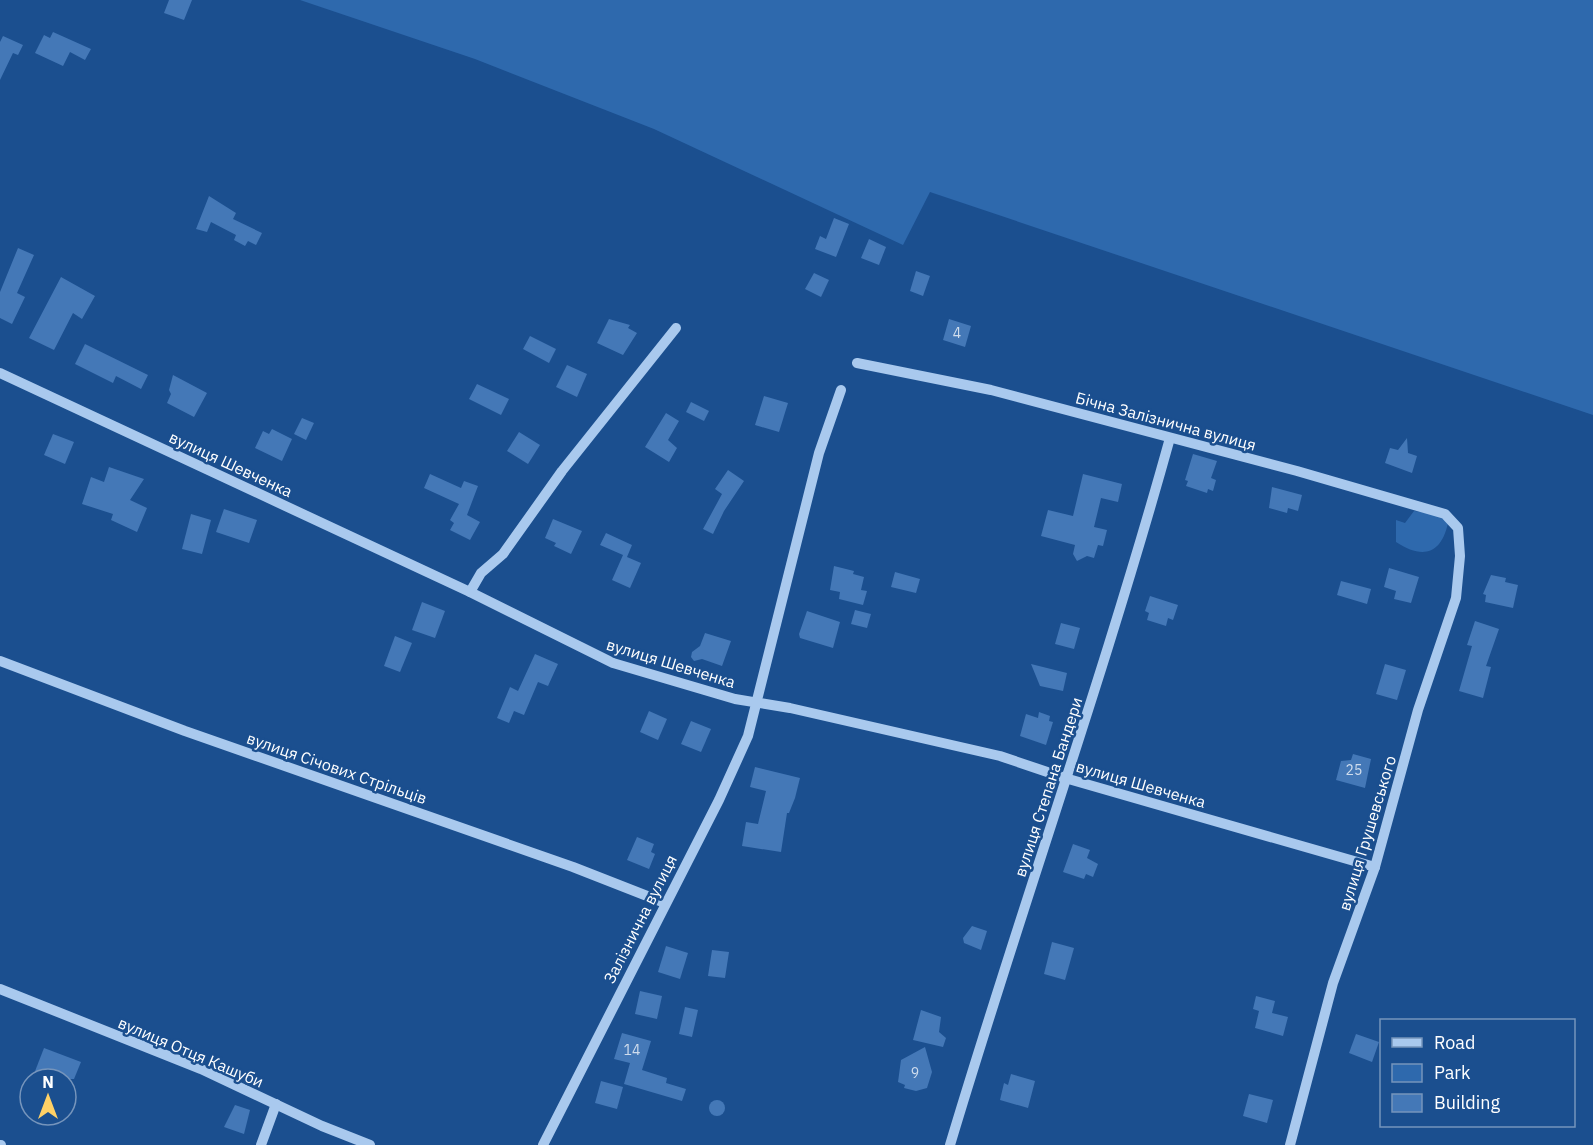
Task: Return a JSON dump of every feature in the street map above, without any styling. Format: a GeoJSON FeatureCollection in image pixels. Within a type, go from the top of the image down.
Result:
{"type":"FeatureCollection","features":[{"type":"Feature","properties":{"kind":"street"},"geometry":{"type":"LineString","coordinates":[[470,592],[481,573],[503,554],[562,471],[676,328]]}},
{"type":"Feature","properties":{"kind":"street","name":"Бічна Залізнична вулиця"},"geometry":{"type":"LineString","coordinates":[[858,363],[991,390],[1433,510],[1444,514],[1458,528]]}},
{"type":"Feature","properties":{"kind":"street","name":"вулиця Шевченка"},"geometry":{"type":"LineString","coordinates":[[0,373],[470,592],[613,663],[754,703],[790,708],[1000,756],[1065,778],[1375,867]]}},
{"type":"Feature","properties":{"kind":"street","name":"Залізнична вулиця"},"geometry":{"type":"LineString","coordinates":[[543,1145],[748,736],[754,703],[819,453],[841,390]]}},
{"type":"Feature","properties":{"kind":"street","name":"вулиця Степана Бандери"},"geometry":{"type":"LineString","coordinates":[[950,1145],[1065,778],[1095,691],[1170,438]]}},
{"type":"Feature","properties":{"kind":"street","name":"вулиця Грушевського"},"geometry":{"type":"LineString","coordinates":[[1290,1145],[1334,983],[1375,867],[1418,710],[1456,598],[1460,556],[1458,528]]}},
{"type":"Feature","properties":{"kind":"street","name":"вулиця Січових Стрільців"},"geometry":{"type":"LineString","coordinates":[[0,661],[185,731],[552,859],[665,903]]}},
{"type":"Feature","properties":{"kind":"street","name":"вулиця Отця Кашуби"},"geometry":{"type":"LineString","coordinates":[[0,989],[201,1069],[370,1145]]}},
{"type":"Feature","properties":{"kind":"street"},"geometry":{"type":"LineString","coordinates":[[261,1145],[276,1104]]}},
{"type":"Feature","properties":{"kind":"green space"},"geometry":{"type":"Polygon","coordinates":[[[300,0],[1593,0],[1593,415],[930,192],[903,245],[654,129],[475,59],[300,0]]]}},
{"type":"Feature","properties":{"kind":"green space"},"geometry":{"type":"Polygon","coordinates":[[[1414,511],[1441,515],[1448,523],[1441,542],[1429,551],[1414,551],[1396,542],[1396,520],[1405,523],[1414,511]]]}},
{"type":"Feature","properties":{"kind":"building"},"geometry":{"type":"Polygon","coordinates":[[[169,0],[192,0],[184,20],[164,13],[169,0]]]}},
{"type":"Feature","properties":{"kind":"building"},"geometry":{"type":"Polygon","coordinates":[[[53,32],[91,49],[85,60],[70,52],[63,66],[35,53],[44,35],[50,38],[53,32]]]}},
{"type":"Feature","properties":{"kind":"building"},"geometry":{"type":"Polygon","coordinates":[[[3,36],[23,45],[18,55],[13,53],[0,80],[0,42],[3,36]]]}},
{"type":"Feature","properties":{"kind":"building"},"geometry":{"type":"Polygon","coordinates":[[[209,196],[236,213],[233,219],[262,233],[256,245],[248,241],[245,246],[234,240],[236,235],[211,222],[207,232],[196,229],[209,196]]]}},
{"type":"Feature","properties":{"kind":"building"},"geometry":{"type":"Polygon","coordinates":[[[834,218],[849,224],[836,257],[815,249],[820,236],[826,239],[834,218]]]}},
{"type":"Feature","properties":{"kind":"building"},"geometry":{"type":"Polygon","coordinates":[[[869,239],[886,247],[879,265],[861,258],[869,239]]]}},
{"type":"Feature","properties":{"kind":"building"},"geometry":{"type":"Polygon","coordinates":[[[18,248],[34,255],[17,293],[25,297],[12,324],[0,318],[0,292],[18,248]]]}},
{"type":"Feature","properties":{"kind":"building"},"geometry":{"type":"Polygon","coordinates":[[[916,271],[930,276],[923,296],[910,291],[916,271]]]}},
{"type":"Feature","properties":{"kind":"building"},"geometry":{"type":"Polygon","coordinates":[[[814,273],[829,280],[821,297],[805,289],[814,273]]]}},
{"type":"Feature","properties":{"kind":"building"},"geometry":{"type":"Polygon","coordinates":[[[61,277],[95,296],[82,319],[73,313],[54,350],[29,338],[61,277]]]}},
{"type":"Feature","properties":{"kind":"building"},"geometry":{"type":"Polygon","coordinates":[[[609,319],[630,325],[628,328],[637,333],[623,355],[597,343],[609,319]]]}},
{"type":"Feature","properties":{"kind":"building"},"geometry":{"type":"Polygon","coordinates":[[[949,319],[971,326],[965,347],[943,340],[949,319]]]}},
{"type":"Feature","properties":{"kind":"building"},"geometry":{"type":"Polygon","coordinates":[[[530,336],[556,349],[549,363],[523,349],[530,336]]]}},
{"type":"Feature","properties":{"kind":"building"},"geometry":{"type":"Polygon","coordinates":[[[85,344],[148,375],[141,389],[116,376],[113,383],[75,364],[85,344]]]}},
{"type":"Feature","properties":{"kind":"building"},"geometry":{"type":"Polygon","coordinates":[[[567,365],[587,374],[577,397],[556,387],[567,365]]]}},
{"type":"Feature","properties":{"kind":"building"},"geometry":{"type":"Polygon","coordinates":[[[173,375],[207,393],[194,417],[167,403],[171,394],[169,390],[173,375]]]}},
{"type":"Feature","properties":{"kind":"building"},"geometry":{"type":"Polygon","coordinates":[[[477,384],[509,399],[501,415],[469,399],[477,384]]]}},
{"type":"Feature","properties":{"kind":"building"},"geometry":{"type":"Polygon","coordinates":[[[764,396],[788,403],[779,432],[755,425],[764,396]]]}},
{"type":"Feature","properties":{"kind":"building"},"geometry":{"type":"Polygon","coordinates":[[[691,402],[709,411],[704,421],[686,412],[691,402]]]}},
{"type":"Feature","properties":{"kind":"building"},"geometry":{"type":"Polygon","coordinates":[[[666,413],[679,421],[668,440],[677,448],[669,462],[645,447],[666,413]]]}},
{"type":"Feature","properties":{"kind":"building"},"geometry":{"type":"Polygon","coordinates":[[[302,418],[314,423],[306,440],[294,434],[302,418]]]}},
{"type":"Feature","properties":{"kind":"building"},"geometry":{"type":"Polygon","coordinates":[[[272,429],[292,439],[282,461],[255,448],[263,431],[269,434],[272,429]]]}},
{"type":"Feature","properties":{"kind":"building"},"geometry":{"type":"Polygon","coordinates":[[[519,432],[540,445],[528,464],[507,451],[519,432]]]}},
{"type":"Feature","properties":{"kind":"building"},"geometry":{"type":"Polygon","coordinates":[[[53,434],[74,442],[65,464],[44,455],[53,434]]]}},
{"type":"Feature","properties":{"kind":"building"},"geometry":{"type":"Polygon","coordinates":[[[1407,438],[1408,453],[1417,456],[1412,473],[1385,463],[1390,448],[1398,450],[1407,438]]]}},
{"type":"Feature","properties":{"kind":"building"},"geometry":{"type":"Polygon","coordinates":[[[1193,454],[1217,461],[1211,478],[1216,480],[1213,491],[1208,489],[1207,493],[1186,486],[1188,481],[1185,480],[1193,454]]]}},
{"type":"Feature","properties":{"kind":"building"},"geometry":{"type":"Polygon","coordinates":[[[109,467],[144,479],[130,500],[147,508],[137,532],[111,520],[113,514],[82,504],[91,477],[104,482],[109,467]]]}},
{"type":"Feature","properties":{"kind":"building"},"geometry":{"type":"Polygon","coordinates":[[[728,470],[744,481],[724,511],[713,534],[703,529],[722,494],[715,489],[728,470]]]}},
{"type":"Feature","properties":{"kind":"building"},"geometry":{"type":"Polygon","coordinates":[[[430,474],[461,488],[464,481],[478,486],[467,515],[480,522],[470,540],[450,530],[454,523],[450,520],[459,504],[424,488],[430,474]]]}},
{"type":"Feature","properties":{"kind":"building"},"geometry":{"type":"Polygon","coordinates":[[[1083,474],[1122,484],[1118,502],[1101,498],[1094,527],[1107,530],[1103,546],[1098,545],[1094,558],[1087,556],[1077,561],[1073,554],[1075,545],[1041,536],[1048,510],[1073,516],[1083,474]]]}},
{"type":"Feature","properties":{"kind":"building"},"geometry":{"type":"Polygon","coordinates":[[[1272,487],[1302,495],[1298,511],[1288,508],[1287,513],[1269,508],[1272,487]]]}},
{"type":"Feature","properties":{"kind":"building"},"geometry":{"type":"Polygon","coordinates":[[[224,509],[257,520],[249,543],[216,532],[224,509]]]}},
{"type":"Feature","properties":{"kind":"building"},"geometry":{"type":"Polygon","coordinates":[[[191,514],[211,520],[202,554],[182,549],[191,514]]]}},
{"type":"Feature","properties":{"kind":"building"},"geometry":{"type":"Polygon","coordinates":[[[553,519],[582,531],[571,554],[554,546],[556,543],[545,538],[553,519]]]}},
{"type":"Feature","properties":{"kind":"building"},"geometry":{"type":"Polygon","coordinates":[[[606,533],[632,545],[627,557],[641,563],[630,588],[612,580],[623,555],[600,545],[606,533]]]}},
{"type":"Feature","properties":{"kind":"building"},"geometry":{"type":"Polygon","coordinates":[[[834,566],[854,571],[853,574],[864,577],[861,590],[867,591],[863,605],[839,599],[840,592],[830,590],[834,566]]]}},
{"type":"Feature","properties":{"kind":"building"},"geometry":{"type":"Polygon","coordinates":[[[1389,568],[1419,577],[1411,603],[1394,599],[1396,591],[1384,587],[1389,568]]]}},
{"type":"Feature","properties":{"kind":"building"},"geometry":{"type":"Polygon","coordinates":[[[895,572],[920,579],[916,593],[891,587],[895,572]]]}},
{"type":"Feature","properties":{"kind":"building"},"geometry":{"type":"Polygon","coordinates":[[[1491,575],[1506,578],[1505,582],[1518,585],[1513,608],[1485,602],[1486,595],[1483,594],[1491,575]]]}},
{"type":"Feature","properties":{"kind":"building"},"geometry":{"type":"Polygon","coordinates":[[[1341,581],[1371,589],[1367,604],[1337,595],[1341,581]]]}},
{"type":"Feature","properties":{"kind":"building"},"geometry":{"type":"Polygon","coordinates":[[[1150,596],[1178,605],[1173,620],[1168,618],[1166,626],[1147,620],[1149,613],[1145,611],[1150,596]]]}},
{"type":"Feature","properties":{"kind":"building"},"geometry":{"type":"Polygon","coordinates":[[[422,602],[445,611],[435,638],[412,630],[422,602]]]}},
{"type":"Feature","properties":{"kind":"building"},"geometry":{"type":"Polygon","coordinates":[[[855,610],[871,614],[867,628],[851,624],[855,610]]]}},
{"type":"Feature","properties":{"kind":"building"},"geometry":{"type":"Polygon","coordinates":[[[807,611],[840,622],[833,648],[800,638],[799,634],[807,611]]]}},
{"type":"Feature","properties":{"kind":"building"},"geometry":{"type":"Polygon","coordinates":[[[1475,621],[1499,629],[1486,666],[1491,667],[1483,698],[1459,691],[1472,646],[1467,645],[1475,621]]]}},
{"type":"Feature","properties":{"kind":"building"},"geometry":{"type":"Polygon","coordinates":[[[1061,623],[1080,628],[1074,649],[1055,644],[1061,623]]]}},
{"type":"Feature","properties":{"kind":"building"},"geometry":{"type":"Polygon","coordinates":[[[705,633],[731,641],[722,666],[702,659],[694,661],[691,657],[692,652],[700,646],[705,633]]]}},
{"type":"Feature","properties":{"kind":"building"},"geometry":{"type":"Polygon","coordinates":[[[395,636],[412,643],[400,672],[384,666],[395,636]]]}},
{"type":"Feature","properties":{"kind":"building"},"geometry":{"type":"Polygon","coordinates":[[[535,654],[558,664],[548,686],[538,682],[524,715],[514,711],[509,723],[497,718],[510,687],[518,691],[535,654]]]}},
{"type":"Feature","properties":{"kind":"building"},"geometry":{"type":"Polygon","coordinates":[[[1031,664],[1067,673],[1063,691],[1040,686],[1031,664]]]}},
{"type":"Feature","properties":{"kind":"building"},"geometry":{"type":"Polygon","coordinates":[[[1385,664],[1406,670],[1397,700],[1376,694],[1385,664]]]}},
{"type":"Feature","properties":{"kind":"building"},"geometry":{"type":"Polygon","coordinates":[[[649,711],[667,719],[658,740],[640,732],[649,711]]]}},
{"type":"Feature","properties":{"kind":"building"},"geometry":{"type":"Polygon","coordinates":[[[1039,712],[1050,716],[1049,721],[1053,722],[1046,745],[1020,736],[1026,714],[1038,718],[1039,712]]]}},
{"type":"Feature","properties":{"kind":"building"},"geometry":{"type":"Polygon","coordinates":[[[691,721],[711,729],[701,752],[681,744],[691,721]]]}},
{"type":"Feature","properties":{"kind":"building"},"geometry":{"type":"Polygon","coordinates":[[[1353,754],[1371,759],[1365,788],[1336,780],[1341,761],[1351,760],[1353,754]]]}},
{"type":"Feature","properties":{"kind":"building"},"geometry":{"type":"Polygon","coordinates":[[[755,767],[800,778],[795,798],[787,813],[781,852],[742,846],[746,822],[758,824],[766,791],[750,787],[755,767]]]}},
{"type":"Feature","properties":{"kind":"building"},"geometry":{"type":"Polygon","coordinates":[[[637,837],[654,844],[651,852],[655,854],[649,869],[627,860],[637,837]]]}},
{"type":"Feature","properties":{"kind":"building"},"geometry":{"type":"Polygon","coordinates":[[[1073,844],[1090,850],[1087,858],[1098,864],[1093,877],[1086,874],[1084,879],[1063,872],[1073,844]]]}},
{"type":"Feature","properties":{"kind":"building"},"geometry":{"type":"Polygon","coordinates":[[[972,926],[987,931],[981,950],[964,943],[963,938],[972,926]]]}},
{"type":"Feature","properties":{"kind":"building"},"geometry":{"type":"Polygon","coordinates":[[[1052,942],[1074,948],[1065,980],[1044,974],[1052,942]]]}},
{"type":"Feature","properties":{"kind":"building"},"geometry":{"type":"Polygon","coordinates":[[[666,946],[688,953],[680,979],[658,972],[666,946]]]}},
{"type":"Feature","properties":{"kind":"building"},"geometry":{"type":"Polygon","coordinates":[[[712,950],[729,952],[725,978],[708,976],[712,950]]]}},
{"type":"Feature","properties":{"kind":"building"},"geometry":{"type":"Polygon","coordinates":[[[640,991],[662,996],[657,1019],[635,1014],[640,991]]]}},
{"type":"Feature","properties":{"kind":"building"},"geometry":{"type":"Polygon","coordinates":[[[1256,996],[1275,1001],[1272,1013],[1288,1017],[1283,1036],[1255,1028],[1259,1011],[1253,1009],[1256,996]]]}},
{"type":"Feature","properties":{"kind":"building"},"geometry":{"type":"Polygon","coordinates":[[[685,1007],[698,1010],[692,1037],[679,1034],[685,1007]]]}},
{"type":"Feature","properties":{"kind":"building"},"geometry":{"type":"Polygon","coordinates":[[[921,1010],[941,1017],[939,1032],[946,1038],[943,1047],[913,1040],[921,1010]]]}},
{"type":"Feature","properties":{"kind":"building"},"geometry":{"type":"Polygon","coordinates":[[[622,1033],[651,1041],[642,1070],[667,1078],[666,1083],[686,1089],[682,1101],[624,1084],[630,1063],[614,1059],[622,1033]]]}},
{"type":"Feature","properties":{"kind":"building"},"geometry":{"type":"Polygon","coordinates":[[[1356,1034],[1379,1042],[1372,1062],[1349,1053],[1356,1034]]]}},
{"type":"Feature","properties":{"kind":"building"},"geometry":{"type":"Polygon","coordinates":[[[925,1047],[932,1072],[927,1088],[916,1091],[904,1088],[905,1085],[898,1082],[901,1060],[925,1047]]]}},
{"type":"Feature","properties":{"kind":"building"},"geometry":{"type":"Polygon","coordinates":[[[44,1048],[81,1062],[78,1069],[78,1067],[37,1067],[44,1048]]]}},
{"type":"Feature","properties":{"kind":"building"},"geometry":{"type":"Polygon","coordinates":[[[1011,1074],[1035,1081],[1028,1108],[1000,1100],[1004,1083],[1008,1085],[1011,1074]]]}},
{"type":"Feature","properties":{"kind":"building"},"geometry":{"type":"Polygon","coordinates":[[[601,1081],[623,1087],[617,1109],[595,1103],[601,1081]]]}},
{"type":"Feature","properties":{"kind":"building"},"geometry":{"type":"Polygon","coordinates":[[[1249,1094],[1273,1100],[1267,1123],[1243,1116],[1249,1094]]]}},
{"type":"Feature","properties":{"kind":"building"},"geometry":{"type":"Polygon","coordinates":[[[717,1100],[723,1102],[725,1108],[723,1114],[717,1116],[711,1114],[709,1108],[711,1102],[717,1100]]]}},
{"type":"Feature","properties":{"kind":"building"},"geometry":{"type":"Polygon","coordinates":[[[235,1105],[250,1110],[244,1134],[224,1127],[235,1105]]]}}]}
